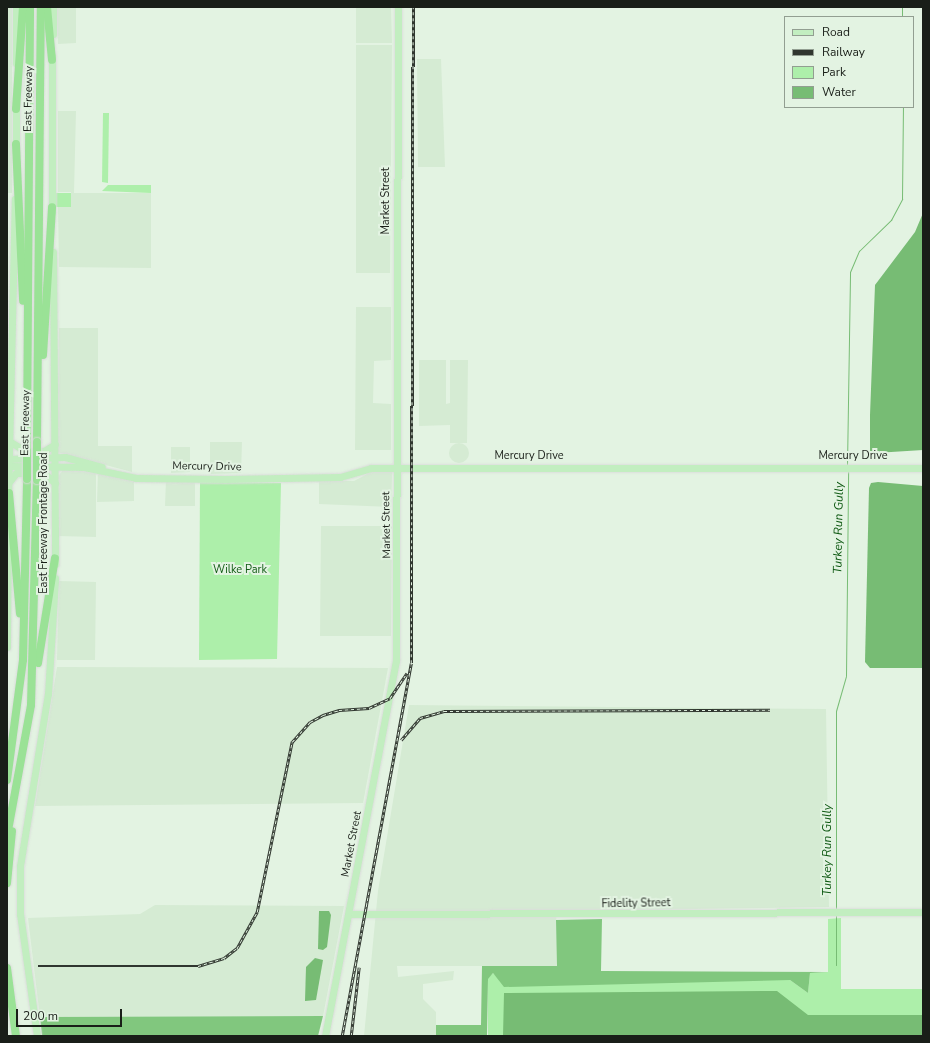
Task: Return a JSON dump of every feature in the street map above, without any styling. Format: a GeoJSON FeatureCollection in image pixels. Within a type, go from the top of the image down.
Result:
{"type":"FeatureCollection","features":[{"type":"Feature","properties":{"kind":"highway"},"geometry":{"type":"LineString","coordinates":[[16,109],[23,7]]}},
{"type":"Feature","properties":{"kind":"highway","name":"East Freeway"},"geometry":{"type":"LineString","coordinates":[[7,780],[23,660],[27,479],[30,7]]}},
{"type":"Feature","properties":{"kind":"highway","name":"East Freeway"},"geometry":{"type":"LineString","coordinates":[[7,836],[31,705],[37,442],[41,7]]}},
{"type":"Feature","properties":{"kind":"highway"},"geometry":{"type":"LineString","coordinates":[[47,7],[52,60]]}},
{"type":"Feature","properties":{"kind":"highway"},"geometry":{"type":"LineString","coordinates":[[16,144],[27,383]]}},
{"type":"Feature","properties":{"kind":"highway"},"geometry":{"type":"LineString","coordinates":[[37,426],[52,207]]}},
{"type":"Feature","properties":{"kind":"highway"},"geometry":{"type":"LineString","coordinates":[[9,493],[23,660]]}},
{"type":"Feature","properties":{"kind":"highway"},"geometry":{"type":"LineString","coordinates":[[31,705],[55,558]]}},
{"type":"Feature","properties":{"kind":"highway"},"geometry":{"type":"LineString","coordinates":[[7,883],[15,796]]}},
{"type":"Feature","properties":{"kind":"highway"},"geometry":{"type":"LineString","coordinates":[[7,968],[16,1036]]}},
{"type":"Feature","properties":{"kind":"main road"},"geometry":{"type":"LineString","coordinates":[[7,647],[9,441],[16,144],[16,7]]}},
{"type":"Feature","properties":{"kind":"main road","name":"East Freeway Frontage Road"},"geometry":{"type":"LineString","coordinates":[[37,1036],[20,914],[20,866],[48,694],[55,558],[52,207],[53,7]]}},
{"type":"Feature","properties":{"kind":"main road","name":"Market Street"},"geometry":{"type":"LineString","coordinates":[[325,1036],[350,914],[396,661],[398,7]]}},
{"type":"Feature","properties":{"kind":"main road"},"geometry":{"type":"LineString","coordinates":[[9,441],[25,451],[44,450],[55,444]]}},
{"type":"Feature","properties":{"kind":"main road","name":"Mercury Drive"},"geometry":{"type":"LineString","coordinates":[[9,462],[55,456],[83,460],[136,478]]}},
{"type":"Feature","properties":{"kind":"main road","name":"Mercury Drive"},"geometry":{"type":"LineString","coordinates":[[9,462],[84,467],[136,478],[340,477],[371,468],[923,468]]}},
{"type":"Feature","properties":{"kind":"main road"},"geometry":{"type":"LineString","coordinates":[[9,483],[14,474],[26,472],[46,473],[55,484]]}},
{"type":"Feature","properties":{"kind":"main road","name":"Fidelity Street"},"geometry":{"type":"LineString","coordinates":[[350,914],[923,912]]}},
{"type":"Feature","properties":{"kind":"shaded area"},"geometry":{"type":"Polygon","coordinates":[[[7,7],[12,7],[12,193],[7,193],[7,7]]]}},
{"type":"Feature","properties":{"kind":"shaded area"},"geometry":{"type":"Polygon","coordinates":[[[57,7],[76,7],[76,43],[58,44],[57,7]]]}},
{"type":"Feature","properties":{"kind":"shaded area"},"geometry":{"type":"Polygon","coordinates":[[[356,7],[391,7],[392,43],[356,43],[356,7]]]}},
{"type":"Feature","properties":{"kind":"shaded area"},"geometry":{"type":"Polygon","coordinates":[[[356,45],[392,45],[390,273],[356,273],[356,45]]]}},
{"type":"Feature","properties":{"kind":"shaded area"},"geometry":{"type":"Polygon","coordinates":[[[417,59],[441,59],[445,167],[418,167],[417,59]]]}},
{"type":"Feature","properties":{"kind":"shaded area"},"geometry":{"type":"Polygon","coordinates":[[[58,111],[76,111],[74,193],[151,193],[151,268],[59,267],[58,207],[71,207],[71,192],[58,192],[58,111]]]}},
{"type":"Feature","properties":{"kind":"shaded area"},"geometry":{"type":"Polygon","coordinates":[[[356,307],[391,307],[391,360],[374,361],[373,403],[391,404],[391,450],[355,450],[356,307]]]}},
{"type":"Feature","properties":{"kind":"shaded area"},"geometry":{"type":"Polygon","coordinates":[[[59,328],[98,328],[98,446],[132,446],[132,472],[57,452],[59,328]]]}},
{"type":"Feature","properties":{"kind":"shaded area"},"geometry":{"type":"Polygon","coordinates":[[[419,360],[446,360],[446,404],[450,403],[450,360],[468,360],[467,443],[450,443],[450,425],[419,426],[419,360]]]}},
{"type":"Feature","properties":{"kind":"shaded area"},"geometry":{"type":"Polygon","coordinates":[[[210,442],[242,442],[241,473],[210,474],[210,442]]]}},
{"type":"Feature","properties":{"kind":"shaded area"},"geometry":{"type":"Polygon","coordinates":[[[459,443],[466,446],[469,453],[466,460],[459,463],[452,460],[449,453],[452,446],[459,443]]]}},
{"type":"Feature","properties":{"kind":"shaded area"},"geometry":{"type":"Polygon","coordinates":[[[171,447],[190,447],[190,472],[171,473],[171,447]]]}},
{"type":"Feature","properties":{"kind":"shaded area"},"geometry":{"type":"Polygon","coordinates":[[[64,469],[96,471],[96,537],[58,536],[59,475],[64,469]]]}},
{"type":"Feature","properties":{"kind":"shaded area"},"geometry":{"type":"Polygon","coordinates":[[[98,471],[134,479],[134,501],[97,502],[98,471]]]}},
{"type":"Feature","properties":{"kind":"shaded area"},"geometry":{"type":"Polygon","coordinates":[[[373,471],[392,472],[391,507],[319,504],[319,481],[354,481],[373,471]]]}},
{"type":"Feature","properties":{"kind":"shaded area"},"geometry":{"type":"Polygon","coordinates":[[[166,480],[195,480],[195,506],[165,506],[166,480]]]}},
{"type":"Feature","properties":{"kind":"shaded area"},"geometry":{"type":"Polygon","coordinates":[[[321,526],[392,526],[391,636],[320,636],[321,526]]]}},
{"type":"Feature","properties":{"kind":"shaded area"},"geometry":{"type":"Polygon","coordinates":[[[59,581],[96,582],[95,660],[57,660],[59,581]]]}},
{"type":"Feature","properties":{"kind":"shaded area"},"geometry":{"type":"Polygon","coordinates":[[[57,667],[388,668],[363,803],[35,806],[57,667]]]}},
{"type":"Feature","properties":{"kind":"shaded area"},"geometry":{"type":"Polygon","coordinates":[[[409,705],[826,709],[829,907],[556,911],[558,966],[397,966],[398,977],[454,971],[453,980],[423,984],[423,999],[436,1012],[436,1036],[364,1036],[378,891],[409,705]]]}},
{"type":"Feature","properties":{"kind":"shaded area"},"geometry":{"type":"Polygon","coordinates":[[[155,905],[344,906],[323,1016],[40,1017],[28,918],[140,914],[155,905]]]}},
{"type":"Feature","properties":{"kind":"shaded area"},"geometry":{"type":"Polygon","coordinates":[[[602,919],[601,971],[828,972],[810,973],[808,993],[790,980],[504,987],[493,973],[488,979],[487,1036],[436,1036],[436,1025],[481,1025],[482,966],[557,966],[556,920],[602,919]]]}},
{"type":"Feature","properties":{"kind":"shaded area"},"geometry":{"type":"Polygon","coordinates":[[[323,1016],[318,1036],[42,1036],[40,1017],[323,1016]]]}},
{"type":"Feature","properties":{"kind":"green space"},"geometry":{"type":"Polygon","coordinates":[[[103,113],[109,113],[108,183],[102,182],[103,113]]]}},
{"type":"Feature","properties":{"kind":"green space"},"geometry":{"type":"Polygon","coordinates":[[[108,185],[151,185],[151,193],[102,191],[108,185]]]}},
{"type":"Feature","properties":{"kind":"green space"},"geometry":{"type":"Polygon","coordinates":[[[54,193],[71,193],[71,207],[54,207],[54,193]]]}},
{"type":"Feature","properties":{"kind":"green space","name":"Wilke Park"},"geometry":{"type":"Polygon","coordinates":[[[200,482],[281,483],[277,659],[199,660],[200,482]]]}},
{"type":"Feature","properties":{"kind":"green space"},"geometry":{"type":"Polygon","coordinates":[[[841,918],[841,989],[923,989],[923,1036],[488,1036],[488,978],[493,973],[500,980],[790,980],[808,993],[810,973],[828,972],[828,919],[841,918]]]}},
{"type":"Feature","properties":{"kind":"water"},"geometry":{"type":"Polygon","coordinates":[[[923,213],[923,450],[875,453],[870,451],[870,415],[875,285],[915,232],[923,213]]]}},
{"type":"Feature","properties":{"kind":"water"},"geometry":{"type":"Polygon","coordinates":[[[878,482],[923,486],[923,668],[870,668],[865,662],[869,488],[871,483],[878,482]]]}},
{"type":"Feature","properties":{"kind":"water"},"geometry":{"type":"Polygon","coordinates":[[[319,911],[329,911],[331,915],[327,947],[323,950],[318,949],[319,911]]]}},
{"type":"Feature","properties":{"kind":"water"},"geometry":{"type":"Polygon","coordinates":[[[315,958],[323,960],[316,1000],[305,1001],[306,967],[315,958]]]}},
{"type":"Feature","properties":{"kind":"water"},"geometry":{"type":"Polygon","coordinates":[[[777,991],[808,1015],[923,1015],[923,1036],[503,1036],[504,993],[777,991]]]}},
{"type":"Feature","properties":{"kind":"waterway","name":"Turkey Run Gully"},"geometry":{"type":"LineString","coordinates":[[902,7],[902,16]]}},
{"type":"Feature","properties":{"kind":"waterway","name":"Turkey Run Gully"},"geometry":{"type":"LineString","coordinates":[[847,466],[850,272],[859,251],[891,220],[902,199],[903,108]]}},
{"type":"Feature","properties":{"kind":"waterway","name":"Turkey Run Gully"},"geometry":{"type":"LineString","coordinates":[[836,910],[836,711],[846,676],[848,471]]}},
{"type":"Feature","properties":{"kind":"waterway","name":"Turkey Run Gully"},"geometry":{"type":"LineString","coordinates":[[836,915],[836,965]]}},
{"type":"Feature","properties":{"kind":"railway"},"geometry":{"type":"LineString","coordinates":[[342,1036],[411,663],[413,7]]}},
{"type":"Feature","properties":{"kind":"railway"},"geometry":{"type":"LineString","coordinates":[[38,966],[198,966],[224,958],[237,948],[257,912],[292,742],[310,722],[323,715],[339,710],[369,708],[390,698],[407,673]]}},
{"type":"Feature","properties":{"kind":"railway"},"geometry":{"type":"LineString","coordinates":[[401,740],[420,718],[444,711],[770,710]]}},
{"type":"Feature","properties":{"kind":"railway"},"geometry":{"type":"LineString","coordinates":[[351,1036],[359,967]]}}]}
